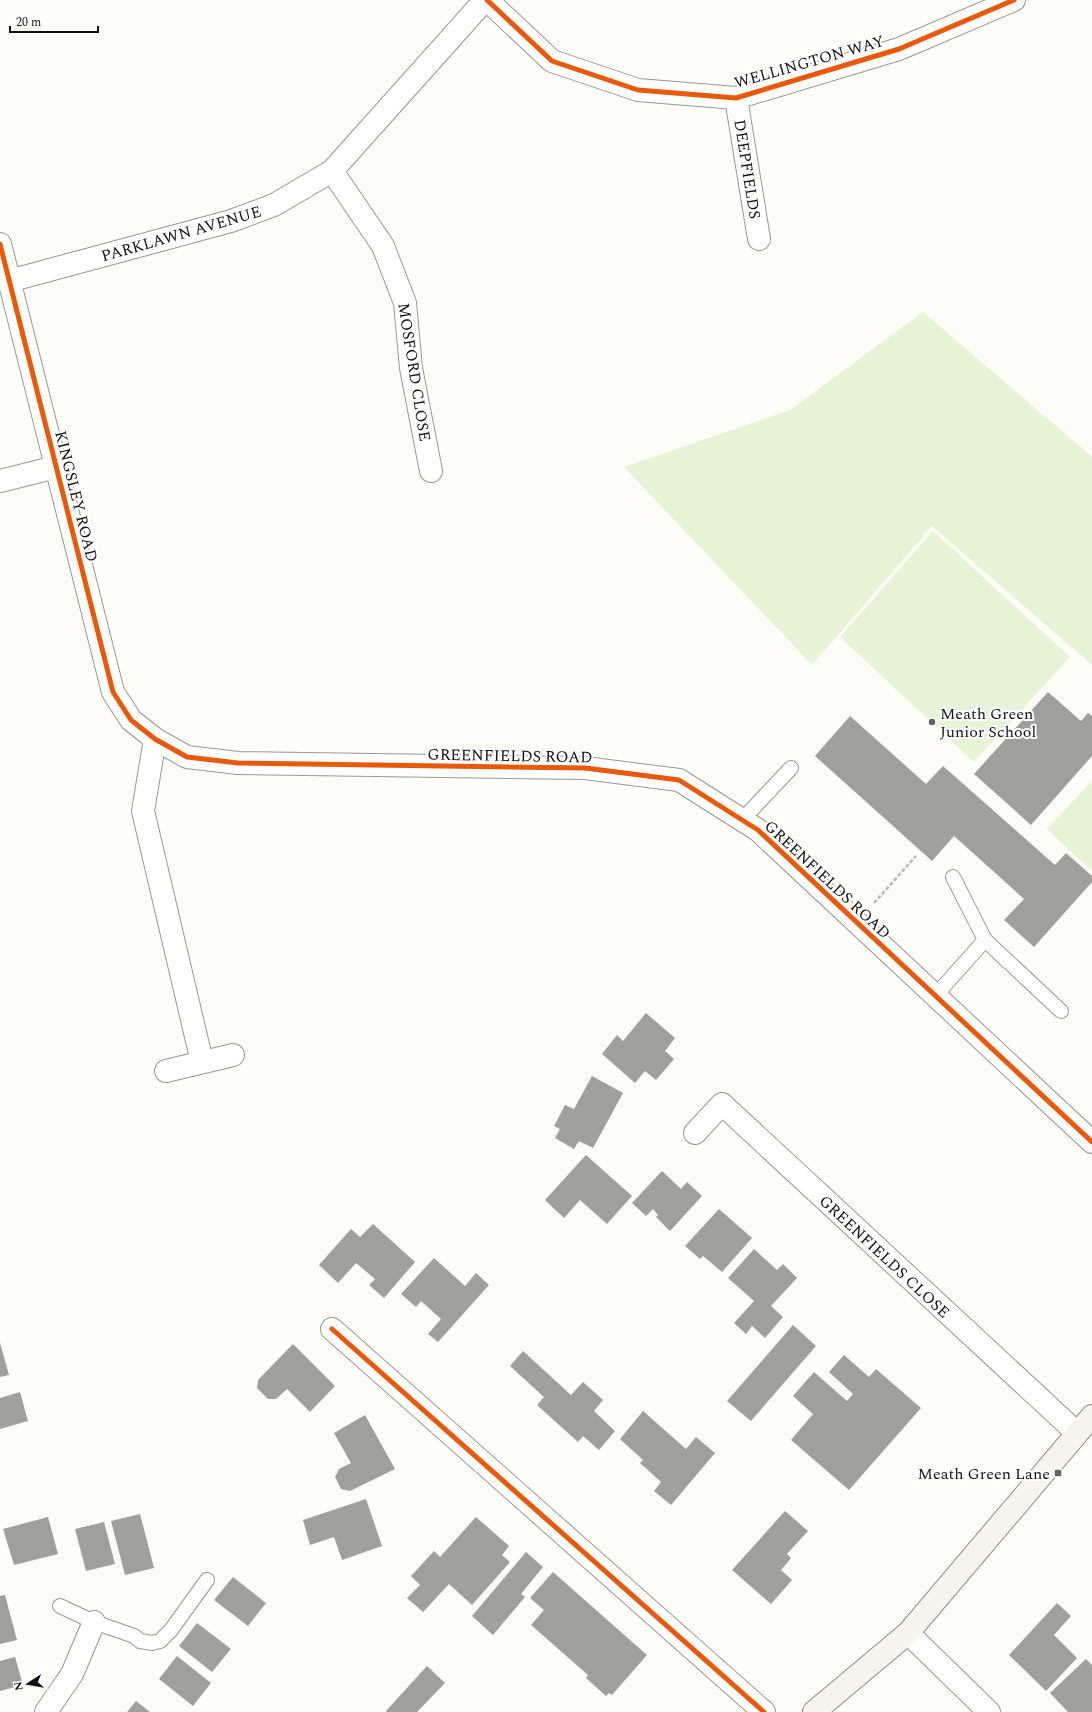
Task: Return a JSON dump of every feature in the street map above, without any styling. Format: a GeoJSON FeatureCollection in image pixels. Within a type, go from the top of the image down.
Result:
{"type":"FeatureCollection","features":[{"type":"Feature","properties":{"kind":"street","name":"WELLINGTON WAY"},"geometry":{"type":"LineString","coordinates":[[486,0],[552,61],[638,90],[736,98],[899,49],[1014,0]]}},
{"type":"Feature","properties":{"kind":"street","name":"PARKLAWN AVENUE"},"geometry":{"type":"LineString","coordinates":[[9,281],[231,221],[274,205],[332,171],[486,0]]}},
{"type":"Feature","properties":{"kind":"street","name":"DEEPFIELDS"},"geometry":{"type":"LineString","coordinates":[[736,98],[759,239]]}},
{"type":"Feature","properties":{"kind":"street","name":"MOSFORD CLOSE"},"geometry":{"type":"LineString","coordinates":[[332,171],[383,246],[405,303],[411,368],[431,471]]}},
{"type":"Feature","properties":{"kind":"street","name":"KINGSLEY ROAD"},"geometry":{"type":"LineString","coordinates":[[0,244],[113,692],[131,720],[155,739]]}},
{"type":"Feature","properties":{"kind":"street"},"geometry":{"type":"LineString","coordinates":[[0,481],[56,467]]}},
{"type":"Feature","properties":{"kind":"street"},"geometry":{"type":"LineString","coordinates":[[155,739],[143,811],[202,1062]]}},
{"type":"Feature","properties":{"kind":"street","name":"GREENFIELDS ROAD"},"geometry":{"type":"LineString","coordinates":[[155,739],[187,757],[238,763],[585,768],[679,780],[758,830],[1092,1142]]}},
{"type":"Feature","properties":{"kind":"street"},"geometry":{"type":"LineString","coordinates":[[166,1071],[233,1054]]}},
{"type":"Feature","properties":{"kind":"street","name":"GREENFIELDS CLOSE"},"geometry":{"type":"LineString","coordinates":[[696,1133],[722,1104],[1077,1433]]}},
{"type":"Feature","properties":{"kind":"street"},"geometry":{"type":"LineString","coordinates":[[332,1328],[764,1712]]}},
{"type":"Feature","properties":{"kind":"street"},"geometry":{"type":"LineString","coordinates":[[814,1712],[908,1633],[1092,1416]]}},
{"type":"Feature","properties":{"kind":"street"},"geometry":{"type":"LineString","coordinates":[[46,1712],[72,1674],[94,1622]]}},
{"type":"Feature","properties":{"kind":"street"},"geometry":{"type":"LineString","coordinates":[[908,1633],[989,1712]]}},
{"type":"Feature","properties":{"kind":"lane"},"geometry":{"type":"LineString","coordinates":[[742,820],[791,768]]}},
{"type":"Feature","properties":{"kind":"lane"},"geometry":{"type":"LineString","coordinates":[[953,877],[985,940],[1061,1011]]}},
{"type":"Feature","properties":{"kind":"lane"},"geometry":{"type":"LineString","coordinates":[[935,996],[985,940]]}},
{"type":"Feature","properties":{"kind":"lane"},"geometry":{"type":"LineString","coordinates":[[60,1606],[94,1622],[134,1636],[140,1641],[152,1643],[160,1641],[171,1630],[207,1580]]}},
{"type":"Feature","properties":{"kind":"path"},"geometry":{"type":"LineString","coordinates":[[857,923],[916,856]]}},
{"type":"Feature","properties":{"kind":"green space"},"geometry":{"type":"Polygon","coordinates":[[[923,312],[1092,457],[1092,665],[932,526],[812,665],[624,467],[790,410],[923,312]]]}},
{"type":"Feature","properties":{"kind":"green space"},"geometry":{"type":"Polygon","coordinates":[[[933,531],[1070,657],[974,762],[840,637],[933,531]]]}},
{"type":"Feature","properties":{"kind":"green space"},"geometry":{"type":"Polygon","coordinates":[[[1092,781],[1092,871],[1047,829],[1092,781]]]}},
{"type":"Feature","properties":{"kind":"building"},"geometry":{"type":"Polygon","coordinates":[[[1048,692],[1081,721],[1088,713],[1092,716],[1092,756],[1031,825],[974,774],[1048,692]]]}},
{"type":"Feature","properties":{"kind":"building"},"geometry":{"type":"Polygon","coordinates":[[[850,716],[926,784],[943,766],[1055,865],[1066,853],[1092,876],[1092,882],[1034,947],[1004,920],[1024,899],[954,836],[932,861],[815,756],[850,716]]]}},
{"type":"Feature","properties":{"kind":"building"},"geometry":{"type":"Polygon","coordinates":[[[646,1013],[675,1038],[665,1051],[674,1059],[656,1080],[645,1071],[635,1083],[602,1054],[617,1035],[623,1041],[646,1013]]]}},
{"type":"Feature","properties":{"kind":"building"},"geometry":{"type":"Polygon","coordinates":[[[592,1076],[623,1093],[593,1148],[579,1141],[574,1149],[555,1138],[560,1129],[554,1126],[565,1105],[574,1109],[592,1076]]]}},
{"type":"Feature","properties":{"kind":"building"},"geometry":{"type":"Polygon","coordinates":[[[586,1155],[632,1196],[607,1224],[580,1200],[564,1218],[545,1200],[586,1155]]]}},
{"type":"Feature","properties":{"kind":"building"},"geometry":{"type":"Polygon","coordinates":[[[662,1171],[681,1189],[687,1182],[702,1196],[670,1231],[656,1217],[658,1215],[653,1209],[646,1216],[632,1203],[662,1171]]]}},
{"type":"Feature","properties":{"kind":"building"},"geometry":{"type":"Polygon","coordinates":[[[719,1209],[752,1238],[722,1272],[703,1256],[700,1259],[685,1246],[719,1209]]]}},
{"type":"Feature","properties":{"kind":"building"},"geometry":{"type":"Polygon","coordinates":[[[373,1224],[415,1262],[384,1298],[369,1285],[375,1279],[356,1263],[338,1283],[319,1265],[351,1229],[360,1237],[373,1224]]]}},
{"type":"Feature","properties":{"kind":"building"},"geometry":{"type":"Polygon","coordinates":[[[754,1249],[777,1270],[783,1264],[797,1278],[771,1306],[783,1317],[765,1338],[752,1326],[746,1334],[734,1323],[754,1301],[728,1278],[754,1249]]]}},
{"type":"Feature","properties":{"kind":"building"},"geometry":{"type":"Polygon","coordinates":[[[434,1258],[465,1286],[476,1273],[489,1285],[438,1342],[428,1334],[441,1319],[421,1301],[416,1307],[401,1294],[434,1258]]]}},
{"type":"Feature","properties":{"kind":"building"},"geometry":{"type":"Polygon","coordinates":[[[793,1325],[816,1346],[751,1421],[727,1401],[793,1325]]]}},
{"type":"Feature","properties":{"kind":"building"},"geometry":{"type":"Polygon","coordinates":[[[0,1343],[9,1375],[0,1377],[0,1343]]]}},
{"type":"Feature","properties":{"kind":"building"},"geometry":{"type":"Polygon","coordinates":[[[293,1344],[335,1386],[310,1412],[287,1389],[276,1399],[268,1399],[257,1388],[258,1380],[293,1344]]]}},
{"type":"Feature","properties":{"kind":"building"},"geometry":{"type":"Polygon","coordinates":[[[523,1351],[571,1395],[583,1382],[603,1400],[594,1411],[615,1431],[599,1450],[583,1436],[578,1442],[537,1405],[544,1397],[510,1366],[523,1351]]]}},
{"type":"Feature","properties":{"kind":"building"},"geometry":{"type":"Polygon","coordinates":[[[844,1355],[869,1377],[876,1369],[921,1408],[849,1490],[791,1440],[813,1414],[793,1396],[814,1372],[847,1401],[853,1394],[829,1372],[844,1355]]]}},
{"type":"Feature","properties":{"kind":"building"},"geometry":{"type":"Polygon","coordinates":[[[20,1392],[28,1421],[0,1429],[0,1398],[20,1392]]]}},
{"type":"Feature","properties":{"kind":"building"},"geometry":{"type":"Polygon","coordinates":[[[643,1411],[686,1449],[696,1437],[715,1453],[671,1505],[654,1491],[661,1482],[640,1463],[643,1460],[620,1439],[643,1411]]]}},
{"type":"Feature","properties":{"kind":"building"},"geometry":{"type":"Polygon","coordinates":[[[365,1415],[395,1469],[350,1491],[341,1489],[335,1477],[339,1469],[351,1463],[334,1433],[365,1415]]]}},
{"type":"Feature","properties":{"kind":"building"},"geometry":{"type":"Polygon","coordinates":[[[366,1499],[382,1546],[342,1560],[334,1537],[310,1545],[303,1520],[366,1499]]]}},
{"type":"Feature","properties":{"kind":"building"},"geometry":{"type":"Polygon","coordinates":[[[785,1511],[808,1531],[787,1554],[791,1558],[781,1570],[792,1580],[771,1604],[732,1570],[785,1511]]]}},
{"type":"Feature","properties":{"kind":"building"},"geometry":{"type":"Polygon","coordinates":[[[140,1514],[154,1568],[125,1575],[111,1521],[140,1514]]]}},
{"type":"Feature","properties":{"kind":"building"},"geometry":{"type":"Polygon","coordinates":[[[48,1517],[58,1554],[14,1565],[3,1529],[48,1517]]]}},
{"type":"Feature","properties":{"kind":"building"},"geometry":{"type":"Polygon","coordinates":[[[476,1517],[509,1546],[502,1555],[510,1562],[472,1605],[449,1584],[423,1612],[407,1598],[420,1585],[411,1576],[434,1551],[440,1557],[476,1517]]]}},
{"type":"Feature","properties":{"kind":"building"},"geometry":{"type":"Polygon","coordinates":[[[104,1522],[115,1564],[86,1571],[75,1529],[104,1522]]]}},
{"type":"Feature","properties":{"kind":"building"},"geometry":{"type":"Polygon","coordinates":[[[526,1552],[543,1567],[521,1594],[525,1597],[493,1635],[472,1616],[526,1552]]]}},
{"type":"Feature","properties":{"kind":"building"},"geometry":{"type":"Polygon","coordinates":[[[553,1572],[647,1655],[612,1695],[609,1693],[606,1696],[586,1678],[588,1675],[531,1625],[544,1610],[530,1598],[553,1572]]]}},
{"type":"Feature","properties":{"kind":"building"},"geometry":{"type":"Polygon","coordinates":[[[233,1577],[266,1603],[248,1626],[214,1600],[233,1577]]]}},
{"type":"Feature","properties":{"kind":"building"},"geometry":{"type":"Polygon","coordinates":[[[5,1595],[17,1640],[0,1644],[0,1596],[5,1595]]]}},
{"type":"Feature","properties":{"kind":"building"},"geometry":{"type":"Polygon","coordinates":[[[1057,1603],[1071,1616],[1054,1635],[1077,1658],[1046,1691],[1009,1655],[1057,1603]]]}},
{"type":"Feature","properties":{"kind":"building"},"geometry":{"type":"Polygon","coordinates":[[[197,1623],[231,1649],[212,1672],[179,1646],[197,1623]]]}},
{"type":"Feature","properties":{"kind":"building"},"geometry":{"type":"Polygon","coordinates":[[[177,1656],[211,1683],[193,1706],[159,1679],[177,1656]]]}},
{"type":"Feature","properties":{"kind":"building"},"geometry":{"type":"Polygon","coordinates":[[[15,1657],[23,1685],[0,1691],[0,1661],[15,1657]]]}},
{"type":"Feature","properties":{"kind":"building"},"geometry":{"type":"Polygon","coordinates":[[[1086,1659],[1092,1665],[1092,1712],[1068,1712],[1050,1693],[1086,1659]]]}},
{"type":"Feature","properties":{"kind":"building"},"geometry":{"type":"Polygon","coordinates":[[[427,1666],[445,1683],[417,1712],[387,1712],[386,1711],[427,1666]]]}},
{"type":"Feature","properties":{"kind":"building"},"geometry":{"type":"Polygon","coordinates":[[[136,1701],[150,1712],[127,1712],[136,1701]]]}},
{"type":"Feature","properties":{"kind":"cycle path"},"geometry":{"type":"LineString","coordinates":[[487,0],[552,61],[638,90],[736,98],[899,49],[1014,0]]}},
{"type":"Feature","properties":{"kind":"cycle path"},"geometry":{"type":"LineString","coordinates":[[0,244],[113,692],[131,720],[155,739],[187,757],[238,763],[585,768],[679,780],[758,830],[1092,1142]]}},
{"type":"Feature","properties":{"kind":"cycle path"},"geometry":{"type":"LineString","coordinates":[[332,1329],[764,1712]]}},
{"type":"Feature","properties":{"kind":"place","name":"Meath Green Junior School"},"geometry":{"type":"Point","coordinates":[932,722]}},
{"type":"Feature","properties":{"kind":"place","name":"Meath Green Lane"},"geometry":{"type":"Point","coordinates":[1058,1473]}}]}
